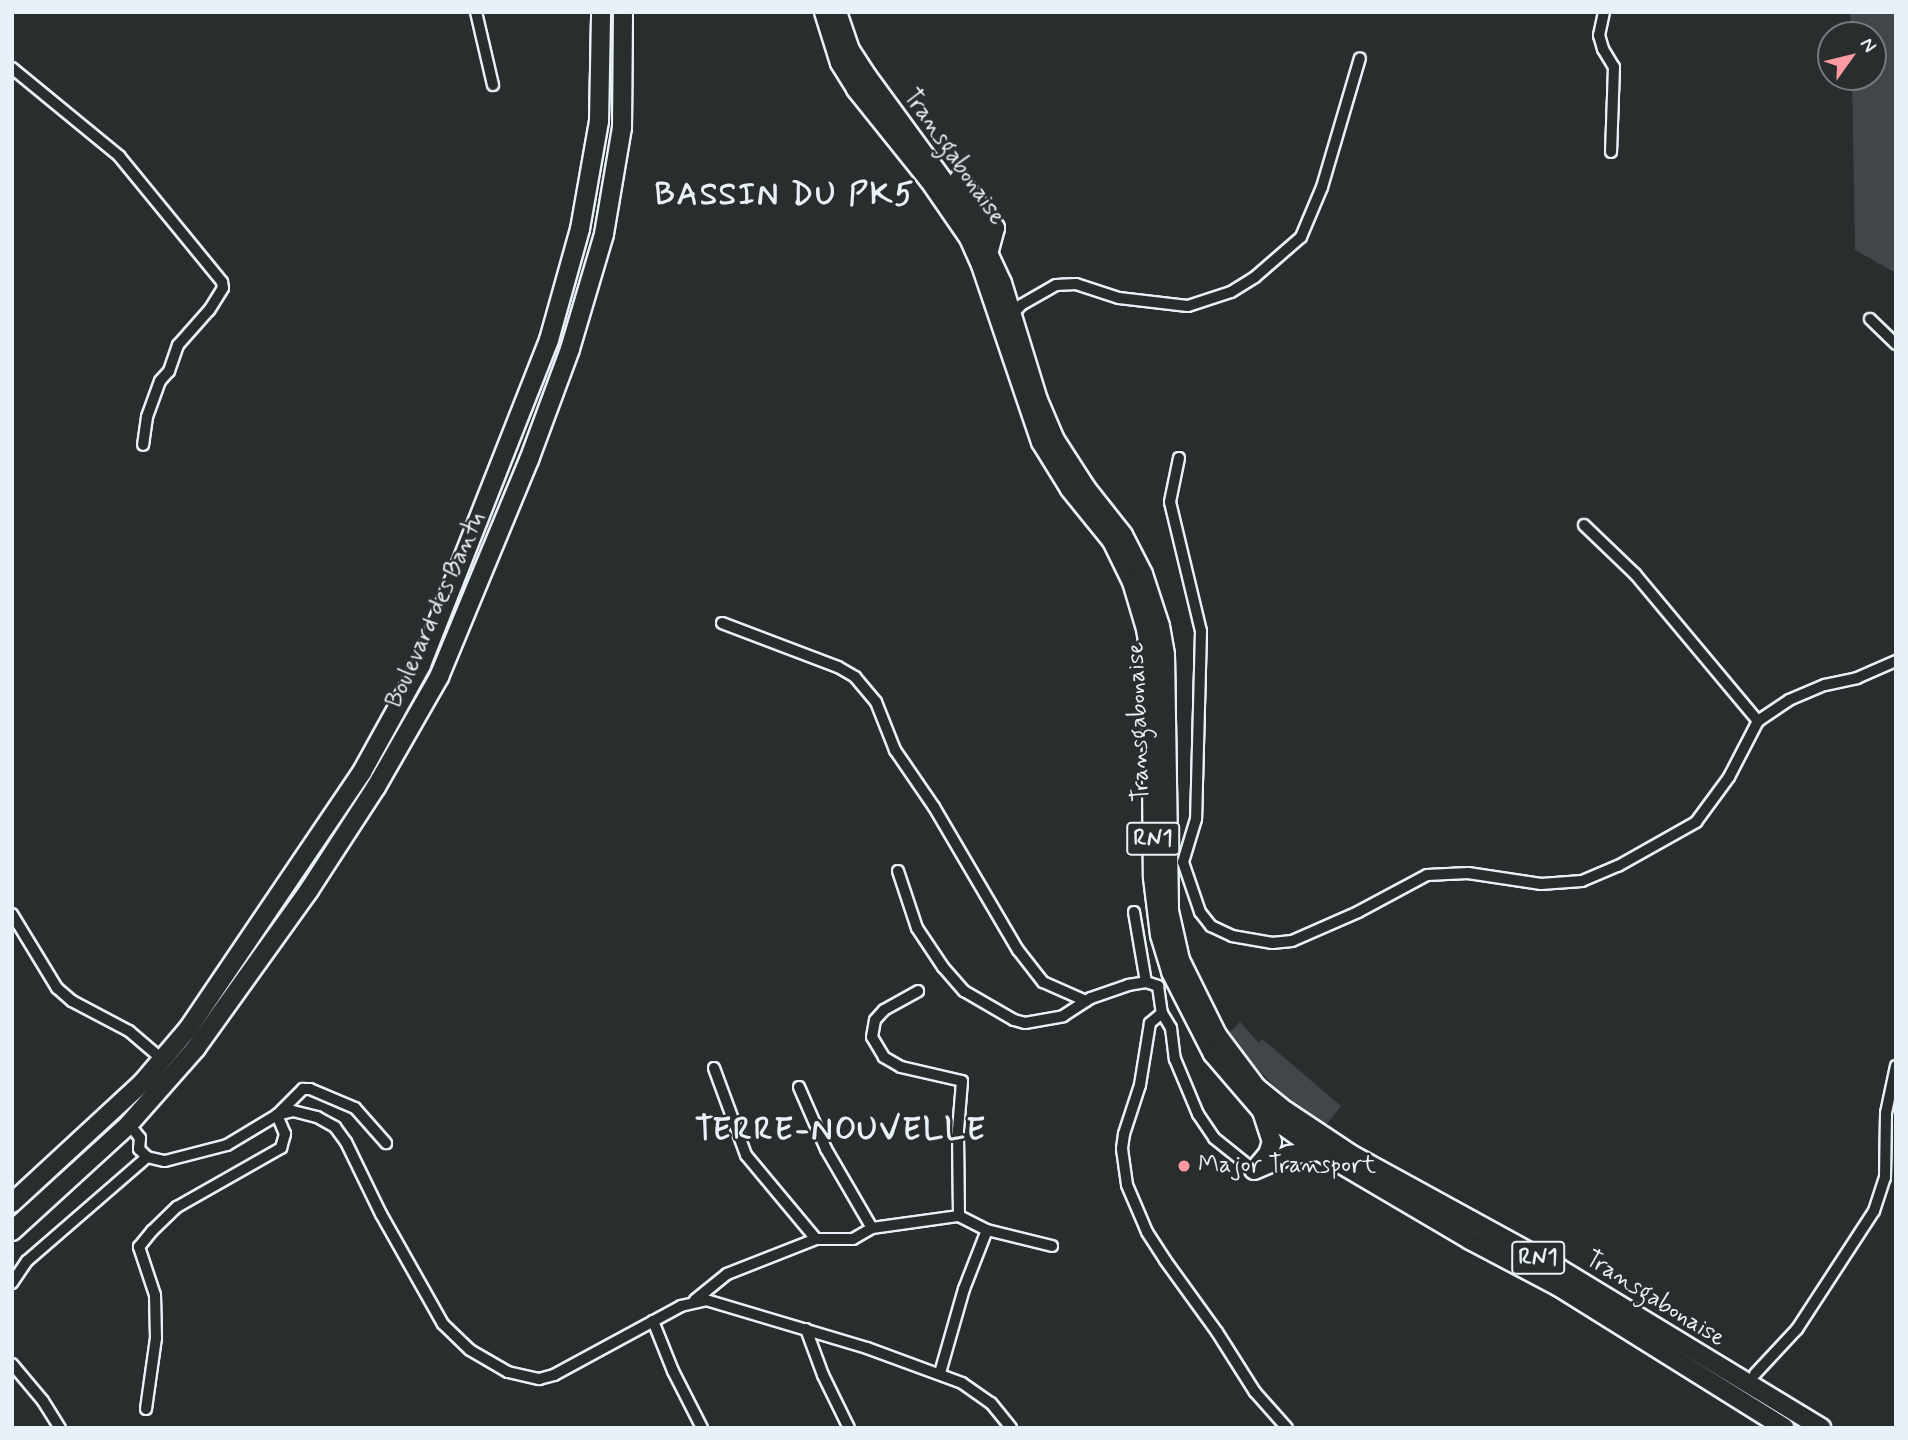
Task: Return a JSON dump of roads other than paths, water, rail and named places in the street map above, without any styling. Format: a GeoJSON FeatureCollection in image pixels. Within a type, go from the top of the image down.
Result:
{"type":"FeatureCollection","features":[{"type":"Feature","properties":{"kind":"highway","name":"Boulevard des Bantu"},"geometry":{"type":"LineString","coordinates":[[12,1203],[94,1130],[163,1060],[241,953],[362,772],[421,665],[549,340],[580,229],[599,121],[601,12]]}},
{"type":"Feature","properties":{"kind":"highway","name":"Boulevard des Bantu"},"geometry":{"type":"LineString","coordinates":[[12,1231],[129,1124],[197,1048],[310,890],[376,787],[439,677],[529,460],[570,349],[604,234],[622,128],[623,12]]}},
{"type":"Feature","properties":{"kind":"highway","name":"Transgabonaise"},"geometry":{"type":"LineString","coordinates":[[824,12],[840,63],[856,89],[937,190],[968,239],[981,265],[1041,442],[1070,489],[1112,541],[1132,582],[1146,629],[1151,660],[1153,877],[1160,935],[1171,972],[1213,1054],[1262,1111],[1319,1151],[1470,1240],[1559,1287],[1785,1428]]}},
{"type":"Feature","properties":{"kind":"highway","name":"Transgabonaise"},"geometry":{"type":"LineString","coordinates":[[837,12],[850,50],[959,199],[989,250],[1049,426],[1073,470],[1134,553],[1160,626],[1167,678],[1175,861],[1169,911],[1180,960],[1217,1035],[1256,1087],[1286,1111],[1352,1155],[1560,1269],[1821,1428]]}},
{"type":"Feature","properties":{"kind":"highway"},"geometry":{"type":"LineString","coordinates":[[1254,1170],[1268,1154],[1272,1142],[1262,1111]]}},
{"type":"Feature","properties":{"kind":"highway"},"geometry":{"type":"LineString","coordinates":[[1254,1170],[1289,1155],[1319,1151]]}},
{"type":"Feature","properties":{"kind":"street"},"geometry":{"type":"LineString","coordinates":[[476,12],[493,85]]}},
{"type":"Feature","properties":{"kind":"street"},"geometry":{"type":"LineString","coordinates":[[1604,12],[1599,34],[1603,49],[1614,67],[1615,77],[1611,152]]}},
{"type":"Feature","properties":{"kind":"street"},"geometry":{"type":"LineString","coordinates":[[1012,315],[1021,305],[1056,285],[1076,284],[1119,298],[1188,306],[1231,292],[1255,277],[1301,237],[1322,187],[1360,58]]}},
{"type":"Feature","properties":{"kind":"street"},"geometry":{"type":"LineString","coordinates":[[12,68],[118,156],[222,282],[223,288],[209,310],[178,345],[169,371],[160,381],[147,417],[143,445]]}},
{"type":"Feature","properties":{"kind":"street"},"geometry":{"type":"LineString","coordinates":[[1870,319],[1896,344]]}},
{"type":"Feature","properties":{"kind":"street"},"geometry":{"type":"LineString","coordinates":[[1179,458],[1170,502],[1201,631],[1196,819],[1175,861],[1200,912],[1212,926],[1232,936],[1272,943],[1310,934],[1427,875],[1479,874],[1541,884],[1582,881],[1633,859],[1696,822],[1729,777],[1758,721],[1789,700],[1825,685],[1857,678],[1896,661]]}},
{"type":"Feature","properties":{"kind":"street"},"geometry":{"type":"LineString","coordinates":[[1584,525],[1635,574],[1758,721]]}},
{"type":"Feature","properties":{"kind":"street"},"geometry":{"type":"LineString","coordinates":[[722,623],[760,640],[838,667],[855,677],[876,702],[895,750],[934,807],[1017,950],[1043,982],[1086,1001]]}},
{"type":"Feature","properties":{"kind":"street"},"geometry":{"type":"LineString","coordinates":[[898,871],[918,928],[943,967],[964,991],[989,1007],[1025,1023],[1063,1016],[1114,988],[1146,982],[1157,986],[1162,1013],[1171,1028],[1175,1059],[1198,1114],[1214,1138],[1254,1170]]}},
{"type":"Feature","properties":{"kind":"street"},"geometry":{"type":"LineString","coordinates":[[1134,912],[1146,982]]}},
{"type":"Feature","properties":{"kind":"street"},"geometry":{"type":"LineString","coordinates":[[12,914],[57,988],[93,1013],[123,1027],[163,1060]]}},
{"type":"Feature","properties":{"kind":"street"},"geometry":{"type":"LineString","coordinates":[[918,991],[884,1010],[875,1020],[872,1037],[884,1057],[901,1067],[962,1081],[964,1088],[958,1130],[959,1216]]}},
{"type":"Feature","properties":{"kind":"street"},"geometry":{"type":"LineString","coordinates":[[1162,1013],[1150,1023],[1140,1086],[1124,1134],[1122,1149],[1127,1185],[1147,1232],[1165,1260],[1217,1332],[1255,1392],[1287,1428]]}},
{"type":"Feature","properties":{"kind":"street"},"geometry":{"type":"LineString","coordinates":[[1755,1374],[1797,1329],[1822,1294],[1878,1202],[1885,1178],[1886,1113],[1896,1066]]}},
{"type":"Feature","properties":{"kind":"street"},"geometry":{"type":"LineString","coordinates":[[714,1068],[747,1155],[816,1239]]}},
{"type":"Feature","properties":{"kind":"street"},"geometry":{"type":"LineString","coordinates":[[799,1087],[826,1149],[872,1228]]}},
{"type":"Feature","properties":{"kind":"street"},"geometry":{"type":"LineString","coordinates":[[129,1124],[140,1138],[139,1149],[147,1157],[165,1161],[192,1156],[227,1145],[277,1115],[303,1089],[310,1089],[355,1108],[387,1143]]}},
{"type":"Feature","properties":{"kind":"street"},"geometry":{"type":"LineString","coordinates":[[277,1115],[293,1111],[317,1117],[335,1127],[346,1142],[365,1184],[435,1312],[470,1350],[495,1366],[527,1377],[554,1375],[694,1301],[727,1274],[816,1239],[853,1239],[872,1228],[959,1216],[987,1230],[1052,1246]]}},
{"type":"Feature","properties":{"kind":"street"},"geometry":{"type":"LineString","coordinates":[[146,1409],[156,1339],[155,1295],[139,1247],[177,1207],[281,1148],[285,1134],[277,1115]]}},
{"type":"Feature","properties":{"kind":"street"},"geometry":{"type":"LineString","coordinates":[[12,1283],[27,1261],[147,1157]]}},
{"type":"Feature","properties":{"kind":"street"},"geometry":{"type":"LineString","coordinates":[[940,1373],[964,1289],[987,1230]]}},
{"type":"Feature","properties":{"kind":"street"},"geometry":{"type":"LineString","coordinates":[[694,1301],[719,1302],[940,1373],[978,1393],[1011,1428]]}},
{"type":"Feature","properties":{"kind":"street"},"geometry":{"type":"LineString","coordinates":[[653,1321],[673,1371],[702,1428]]}},
{"type":"Feature","properties":{"kind":"street"},"geometry":{"type":"LineString","coordinates":[[806,1329],[823,1375],[849,1428]]}},
{"type":"Feature","properties":{"kind":"street"},"geometry":{"type":"LineString","coordinates":[[12,1364],[60,1428]]}},
{"type":"Feature","properties":{"kind":"place","name":"Major Transport"},"geometry":{"type":"Point","coordinates":[1184,1166]}},
{"type":"Feature","properties":{"kind":"district","name":"BASSIN DU PK5"},"geometry":{"type":"Point","coordinates":[785,195]}},
{"type":"Feature","properties":{"kind":"district","name":"TERRE-NOUVELLE"},"geometry":{"type":"Point","coordinates":[841,1130]}}]}
